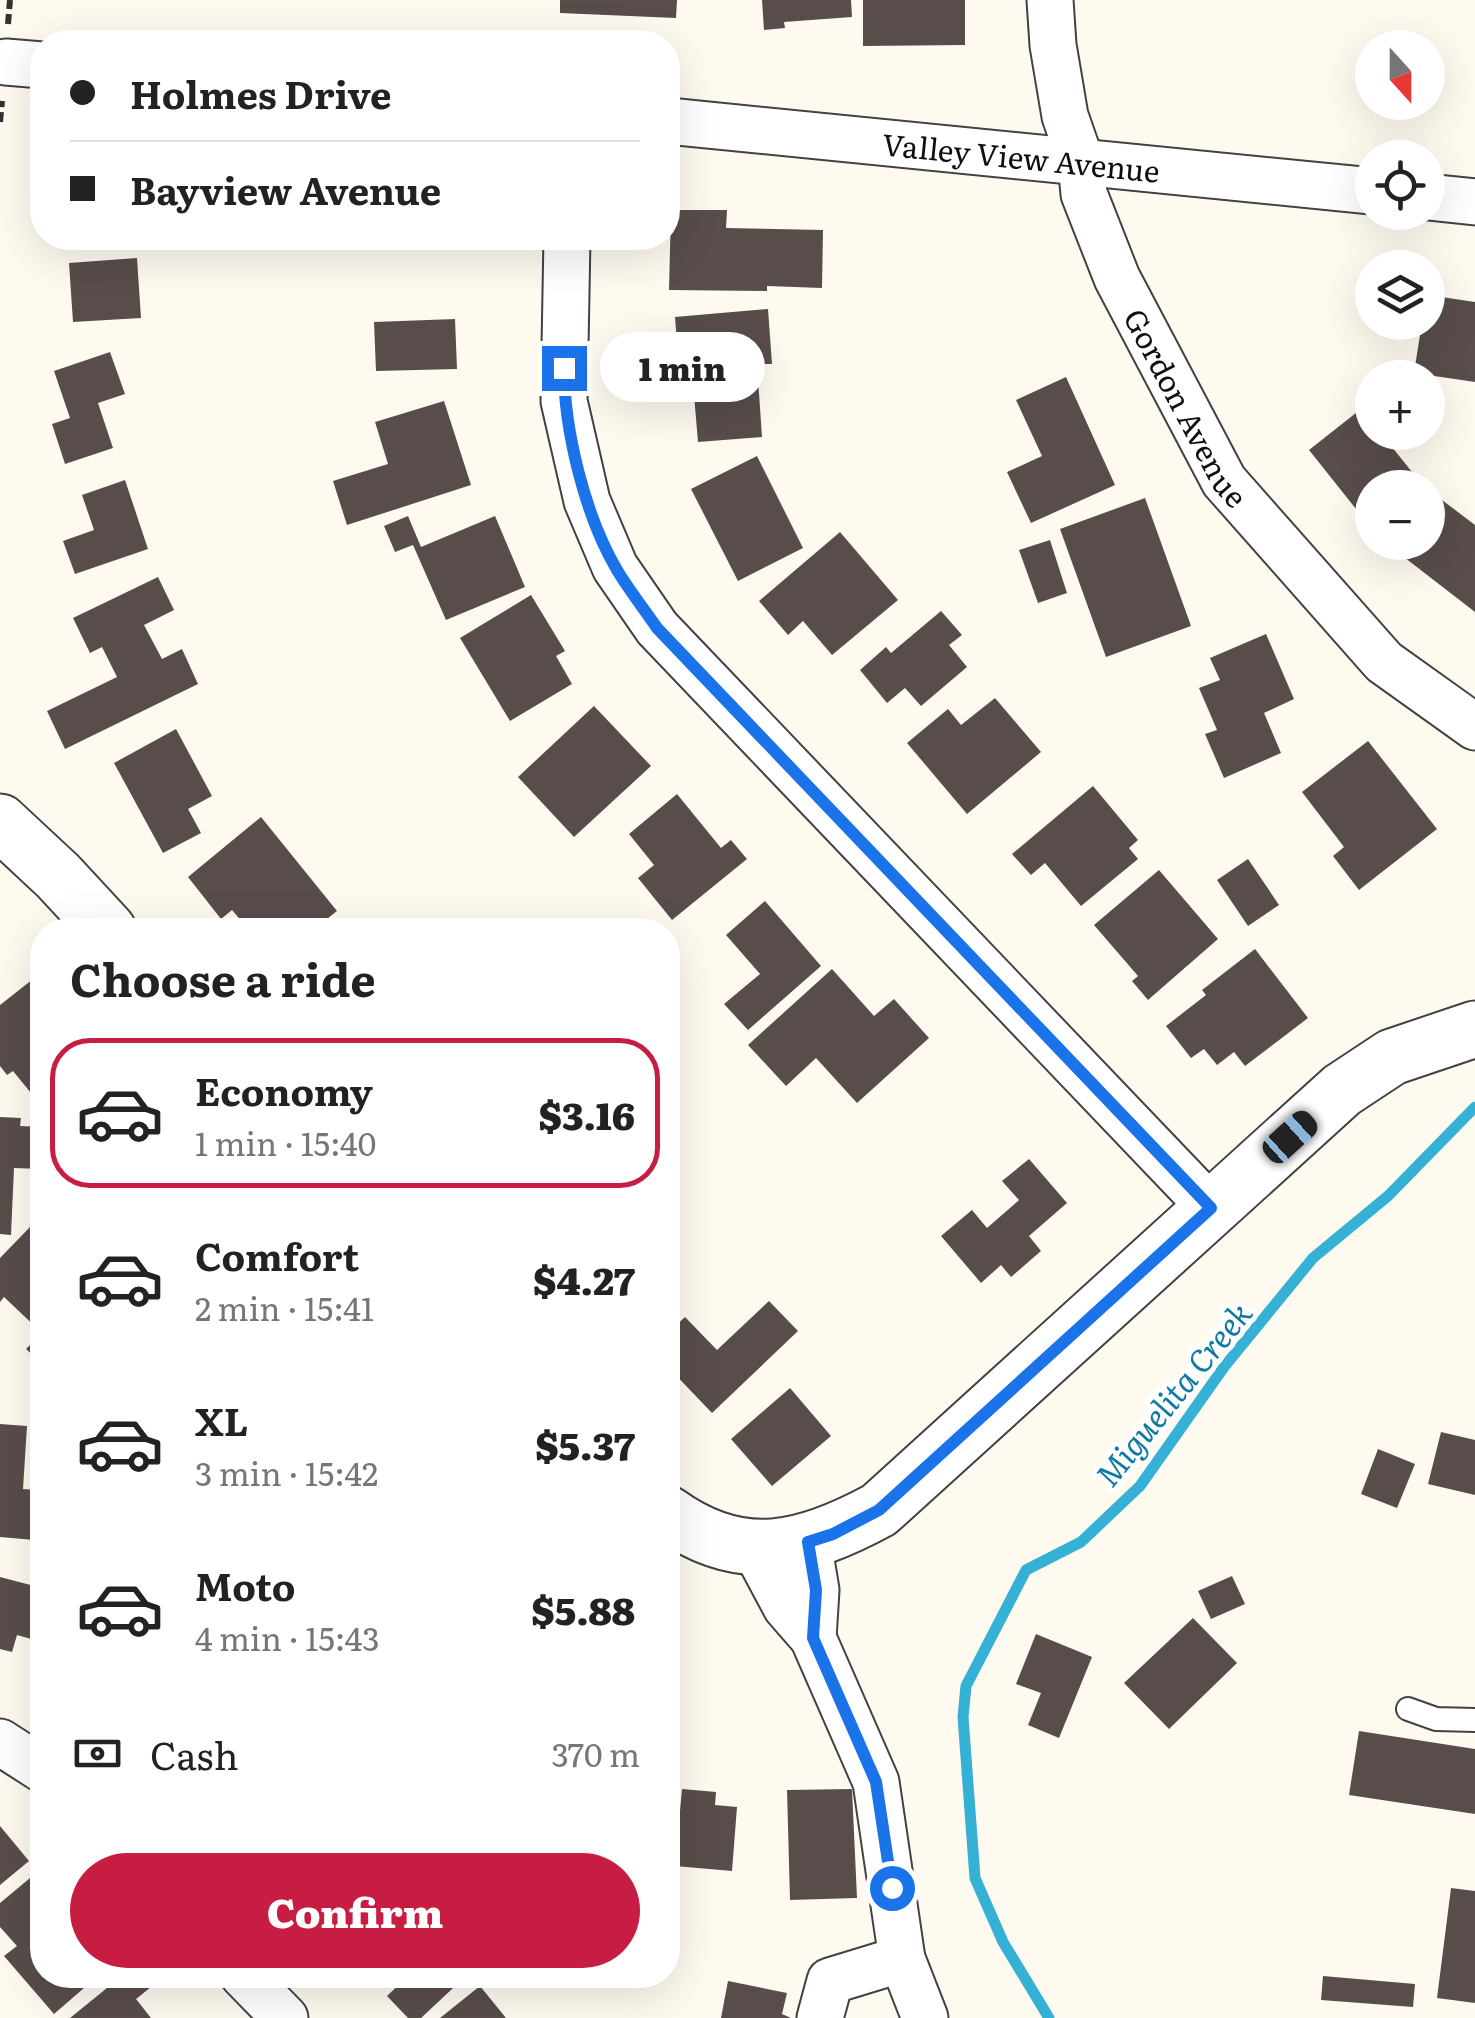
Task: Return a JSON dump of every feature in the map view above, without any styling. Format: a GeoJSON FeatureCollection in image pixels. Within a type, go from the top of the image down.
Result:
{"type":"FeatureCollection","features":[{"type":"Feature","properties":{"kind":"street","name":"Gordon Avenue"},"geometry":{"type":"LineString","coordinates":[[1050,0],[1052,44],[1065,116],[1081,162],[1084,194],[1117,278],[1224,482],[1384,662],[1475,727]]}},
{"type":"Feature","properties":{"kind":"street","name":"Valley View Avenue"},"geometry":{"type":"LineString","coordinates":[[680,123],[1355,190]]}},
{"type":"Feature","properties":{"kind":"street"},"geometry":{"type":"LineString","coordinates":[[1445,199],[1475,202]]}},
{"type":"Feature","properties":{"kind":"street"},"geometry":{"type":"LineString","coordinates":[[568,250],[564,400],[587,501],[615,567],[657,628],[1211,1208]]}},
{"type":"Feature","properties":{"kind":"street"},"geometry":{"type":"LineString","coordinates":[[0,822],[97,918]]}},
{"type":"Feature","properties":{"kind":"street"},"geometry":{"type":"LineString","coordinates":[[680,1523],[724,1541],[754,1548],[783,1548],[833,1534],[879,1510],[1342,1090],[1392,1057],[1475,1029]]}},
{"type":"Feature","properties":{"kind":"street"},"geometry":{"type":"LineString","coordinates":[[808,1542],[816,1590],[813,1638]]}},
{"type":"Feature","properties":{"kind":"street"},"geometry":{"type":"LineString","coordinates":[[754,1548],[786,1607],[813,1638],[876,1782],[902,1958],[925,2018]]}},
{"type":"Feature","properties":{"kind":"street"},"geometry":{"type":"LineString","coordinates":[[0,1742],[30,1760]]}},
{"type":"Feature","properties":{"kind":"street"},"geometry":{"type":"LineString","coordinates":[[820,2018],[830,1982],[902,1958]]}},
{"type":"Feature","properties":{"kind":"street"},"geometry":{"type":"LineString","coordinates":[[256,1988],[285,2018]]}},
{"type":"Feature","properties":{"kind":"lane"},"geometry":{"type":"LineString","coordinates":[[1408,1709],[1436,1718],[1475,1720]]}},
{"type":"Feature","properties":{"kind":"building"},"geometry":{"type":"Polygon","coordinates":[[[560,0],[677,0],[676,18],[560,13],[560,0]]]}},
{"type":"Feature","properties":{"kind":"building"},"geometry":{"type":"Polygon","coordinates":[[[762,0],[851,0],[852,17],[784,22],[785,28],[764,30],[762,0]]]}},
{"type":"Feature","properties":{"kind":"building"},"geometry":{"type":"Polygon","coordinates":[[[863,0],[965,0],[965,45],[863,46],[863,0]]]}},
{"type":"Feature","properties":{"kind":"building"},"geometry":{"type":"Polygon","coordinates":[[[680,210],[727,210],[726,228],[823,230],[822,288],[669,290],[670,250],[680,250],[680,210]]]}},
{"type":"Feature","properties":{"kind":"building"},"geometry":{"type":"Polygon","coordinates":[[[137,258],[141,318],[73,322],[69,263],[137,258]]]}},
{"type":"Feature","properties":{"kind":"building"},"geometry":{"type":"Polygon","coordinates":[[[1445,298],[1475,302],[1475,382],[1445,378],[1445,360],[1416,360],[1419,340],[1445,340],[1445,298]]]}},
{"type":"Feature","properties":{"kind":"building"},"geometry":{"type":"Polygon","coordinates":[[[768,309],[772,364],[757,364],[762,437],[698,442],[694,395],[681,396],[675,317],[768,309]]]}},
{"type":"Feature","properties":{"kind":"building"},"geometry":{"type":"Polygon","coordinates":[[[455,319],[457,369],[376,371],[374,322],[455,319]]]}},
{"type":"Feature","properties":{"kind":"building"},"geometry":{"type":"Polygon","coordinates":[[[110,352],[125,394],[98,403],[113,448],[65,464],[52,424],[70,418],[54,371],[110,352]]]}},
{"type":"Feature","properties":{"kind":"building"},"geometry":{"type":"Polygon","coordinates":[[[1066,377],[1115,485],[1031,523],[1007,472],[1042,456],[1016,400],[1066,377]]]}},
{"type":"Feature","properties":{"kind":"building"},"geometry":{"type":"Polygon","coordinates":[[[444,401],[471,485],[347,525],[333,481],[388,464],[375,422],[444,401]]]}},
{"type":"Feature","properties":{"kind":"building"},"geometry":{"type":"Polygon","coordinates":[[[1355,414],[1355,450],[1394,450],[1410,470],[1355,470],[1355,508],[1309,450],[1355,414]]]}},
{"type":"Feature","properties":{"kind":"building"},"geometry":{"type":"Polygon","coordinates":[[[757,456],[803,548],[738,581],[691,489],[757,456]]]}},
{"type":"Feature","properties":{"kind":"building"},"geometry":{"type":"Polygon","coordinates":[[[125,480],[148,549],[75,574],[63,541],[94,530],[82,495],[125,480]]]}},
{"type":"Feature","properties":{"kind":"building"},"geometry":{"type":"Polygon","coordinates":[[[1145,498],[1191,626],[1106,657],[1060,529],[1145,498]]]}},
{"type":"Feature","properties":{"kind":"building"},"geometry":{"type":"Polygon","coordinates":[[[1445,502],[1475,525],[1475,612],[1408,560],[1445,560],[1445,502]]]}},
{"type":"Feature","properties":{"kind":"building"},"geometry":{"type":"Polygon","coordinates":[[[408,516],[421,547],[495,516],[525,587],[446,620],[413,545],[395,552],[384,526],[408,516]]]}},
{"type":"Feature","properties":{"kind":"building"},"geometry":{"type":"Polygon","coordinates":[[[840,532],[898,600],[832,655],[803,621],[788,635],[759,601],[840,532]]]}},
{"type":"Feature","properties":{"kind":"building"},"geometry":{"type":"Polygon","coordinates":[[[1050,540],[1067,593],[1038,603],[1019,550],[1050,540]]]}},
{"type":"Feature","properties":{"kind":"building"},"geometry":{"type":"Polygon","coordinates":[[[158,577],[174,610],[144,625],[162,659],[182,649],[198,684],[65,749],[47,711],[117,677],[102,647],[90,653],[73,618],[158,577]]]}},
{"type":"Feature","properties":{"kind":"building"},"geometry":{"type":"Polygon","coordinates":[[[531,595],[565,651],[556,656],[572,684],[510,721],[460,638],[531,595]]]}},
{"type":"Feature","properties":{"kind":"building"},"geometry":{"type":"Polygon","coordinates":[[[941,611],[962,635],[949,645],[967,667],[921,706],[905,688],[887,703],[860,670],[886,647],[891,653],[941,611]]]}},
{"type":"Feature","properties":{"kind":"building"},"geometry":{"type":"Polygon","coordinates":[[[1266,634],[1294,699],[1264,713],[1281,753],[1224,778],[1205,734],[1217,730],[1199,688],[1220,680],[1210,658],[1266,634]]]}},
{"type":"Feature","properties":{"kind":"building"},"geometry":{"type":"Polygon","coordinates":[[[995,698],[1041,752],[967,814],[907,743],[948,709],[961,725],[995,698]]]}},
{"type":"Feature","properties":{"kind":"building"},"geometry":{"type":"Polygon","coordinates":[[[594,706],[651,766],[574,837],[518,777],[594,706]]]}},
{"type":"Feature","properties":{"kind":"building"},"geometry":{"type":"Polygon","coordinates":[[[176,729],[212,796],[188,809],[201,833],[163,853],[114,763],[176,729]]]}},
{"type":"Feature","properties":{"kind":"building"},"geometry":{"type":"Polygon","coordinates":[[[1368,741],[1437,829],[1359,890],[1333,856],[1344,847],[1302,792],[1368,741]]]}},
{"type":"Feature","properties":{"kind":"building"},"geometry":{"type":"Polygon","coordinates":[[[1093,786],[1138,840],[1129,848],[1138,859],[1081,906],[1045,863],[1031,875],[1012,854],[1093,786]]]}},
{"type":"Feature","properties":{"kind":"building"},"geometry":{"type":"Polygon","coordinates":[[[677,794],[721,848],[731,840],[747,859],[670,918],[638,878],[654,865],[629,834],[677,794]]]}},
{"type":"Feature","properties":{"kind":"building"},"geometry":{"type":"Polygon","coordinates":[[[261,817],[337,911],[328,918],[239,918],[232,910],[220,918],[188,877],[261,817]]]}},
{"type":"Feature","properties":{"kind":"building"},"geometry":{"type":"Polygon","coordinates":[[[1248,859],[1279,905],[1248,926],[1217,880],[1248,859]]]}},
{"type":"Feature","properties":{"kind":"building"},"geometry":{"type":"Polygon","coordinates":[[[1159,870],[1218,939],[1148,1000],[1132,981],[1138,976],[1094,925],[1159,870]]]}},
{"type":"Feature","properties":{"kind":"building"},"geometry":{"type":"Polygon","coordinates":[[[765,901],[821,966],[748,1030],[724,1004],[760,974],[726,935],[765,901]]]}},
{"type":"Feature","properties":{"kind":"building"},"geometry":{"type":"Polygon","coordinates":[[[1255,949],[1308,1018],[1245,1066],[1234,1052],[1217,1065],[1204,1049],[1191,1058],[1166,1026],[1206,995],[1202,990],[1255,949]]]}},
{"type":"Feature","properties":{"kind":"building"},"geometry":{"type":"Polygon","coordinates":[[[832,969],[874,1016],[894,999],[929,1038],[857,1103],[816,1058],[786,1086],[748,1045],[832,969]]]}},
{"type":"Feature","properties":{"kind":"building"},"geometry":{"type":"Polygon","coordinates":[[[30,981],[30,1092],[13,1071],[7,1075],[0,1066],[0,1005],[30,981]]]}},
{"type":"Feature","properties":{"kind":"building"},"geometry":{"type":"Polygon","coordinates":[[[0,1117],[21,1118],[20,1126],[30,1126],[30,1169],[14,1168],[11,1235],[0,1234],[0,1117]]]}},
{"type":"Feature","properties":{"kind":"building"},"geometry":{"type":"Polygon","coordinates":[[[1029,1159],[1067,1203],[1029,1236],[1041,1251],[1011,1277],[1001,1265],[981,1283],[941,1236],[972,1210],[987,1228],[1019,1200],[1002,1181],[1029,1159]]]}},
{"type":"Feature","properties":{"kind":"building"},"geometry":{"type":"Polygon","coordinates":[[[30,1227],[30,1322],[4,1297],[0,1302],[0,1258],[30,1227]]]}},
{"type":"Feature","properties":{"kind":"building"},"geometry":{"type":"Polygon","coordinates":[[[769,1301],[798,1331],[712,1413],[680,1380],[680,1322],[685,1317],[717,1350],[769,1301]]]}},
{"type":"Feature","properties":{"kind":"building"},"geometry":{"type":"Polygon","coordinates":[[[790,1388],[831,1436],[772,1486],[731,1439],[790,1388]]]}},
{"type":"Feature","properties":{"kind":"building"},"geometry":{"type":"Polygon","coordinates":[[[0,1424],[27,1426],[23,1489],[30,1489],[30,1540],[0,1537],[0,1424]]]}},
{"type":"Feature","properties":{"kind":"building"},"geometry":{"type":"Polygon","coordinates":[[[1441,1432],[1475,1440],[1475,1495],[1428,1484],[1441,1432]]]}},
{"type":"Feature","properties":{"kind":"building"},"geometry":{"type":"Polygon","coordinates":[[[1378,1449],[1415,1464],[1397,1508],[1361,1494],[1378,1449]]]}},
{"type":"Feature","properties":{"kind":"building"},"geometry":{"type":"Polygon","coordinates":[[[1232,1576],[1245,1604],[1211,1619],[1198,1591],[1232,1576]]]}},
{"type":"Feature","properties":{"kind":"building"},"geometry":{"type":"Polygon","coordinates":[[[0,1577],[30,1585],[30,1639],[17,1635],[12,1652],[0,1649],[0,1577]]]}},
{"type":"Feature","properties":{"kind":"building"},"geometry":{"type":"Polygon","coordinates":[[[1193,1618],[1237,1663],[1169,1729],[1124,1683],[1193,1618]]]}},
{"type":"Feature","properties":{"kind":"building"},"geometry":{"type":"Polygon","coordinates":[[[1036,1634],[1092,1657],[1059,1738],[1028,1725],[1041,1693],[1016,1684],[1036,1634]]]}},
{"type":"Feature","properties":{"kind":"building"},"geometry":{"type":"Polygon","coordinates":[[[1359,1731],[1475,1749],[1475,1814],[1349,1795],[1359,1731]]]}},
{"type":"Feature","properties":{"kind":"building"},"geometry":{"type":"Polygon","coordinates":[[[682,1789],[716,1792],[715,1805],[737,1807],[732,1871],[680,1866],[682,1789]]]}},
{"type":"Feature","properties":{"kind":"building"},"geometry":{"type":"Polygon","coordinates":[[[852,1789],[857,1898],[790,1900],[787,1790],[852,1789]]]}},
{"type":"Feature","properties":{"kind":"building"},"geometry":{"type":"Polygon","coordinates":[[[0,1826],[29,1861],[0,1885],[0,1826]]]}},
{"type":"Feature","properties":{"kind":"building"},"geometry":{"type":"Polygon","coordinates":[[[30,1878],[30,1986],[4,1956],[17,1946],[0,1927],[0,1903],[30,1878]]]}},
{"type":"Feature","properties":{"kind":"building"},"geometry":{"type":"Polygon","coordinates":[[[1451,1888],[1475,1891],[1475,2003],[1437,1998],[1451,1888]]]}},
{"type":"Feature","properties":{"kind":"building"},"geometry":{"type":"Polygon","coordinates":[[[1323,1976],[1415,1984],[1413,2007],[1321,2000],[1323,1976]]]}},
{"type":"Feature","properties":{"kind":"building"},"geometry":{"type":"Polygon","coordinates":[[[728,1981],[787,1993],[782,2014],[791,2018],[721,2018],[728,1981]]]}},
{"type":"Feature","properties":{"kind":"building"},"geometry":{"type":"Polygon","coordinates":[[[32,1988],[84,1988],[54,2014],[32,1988]]]}},
{"type":"Feature","properties":{"kind":"building"},"geometry":{"type":"Polygon","coordinates":[[[107,1988],[150,1988],[136,1999],[151,2018],[70,2018],[107,1988]]]}},
{"type":"Feature","properties":{"kind":"building"},"geometry":{"type":"Polygon","coordinates":[[[396,1988],[453,1988],[421,2018],[408,2018],[387,1996],[396,1988]]]}},
{"type":"Feature","properties":{"kind":"building"},"geometry":{"type":"Polygon","coordinates":[[[482,1988],[506,2018],[440,2018],[482,1988]]]}},
{"type":"Feature","properties":{"kind":"waterway","name":"Miguelita Creek"},"geometry":{"type":"LineString","coordinates":[[1049,2018],[1003,1942],[975,1878],[963,1717],[966,1686],[1026,1570],[1081,1542],[1140,1486],[1224,1367],[1313,1258],[1388,1196],[1475,1107]]}},
{"type":"Feature","properties":{"kind":"route"},"geometry":{"type":"LineString","coordinates":[[564,368],[564,400],[587,501],[615,567],[657,628],[1211,1208],[879,1510],[808,1542],[816,1590],[813,1638],[876,1782],[892,1888]]}}]}
